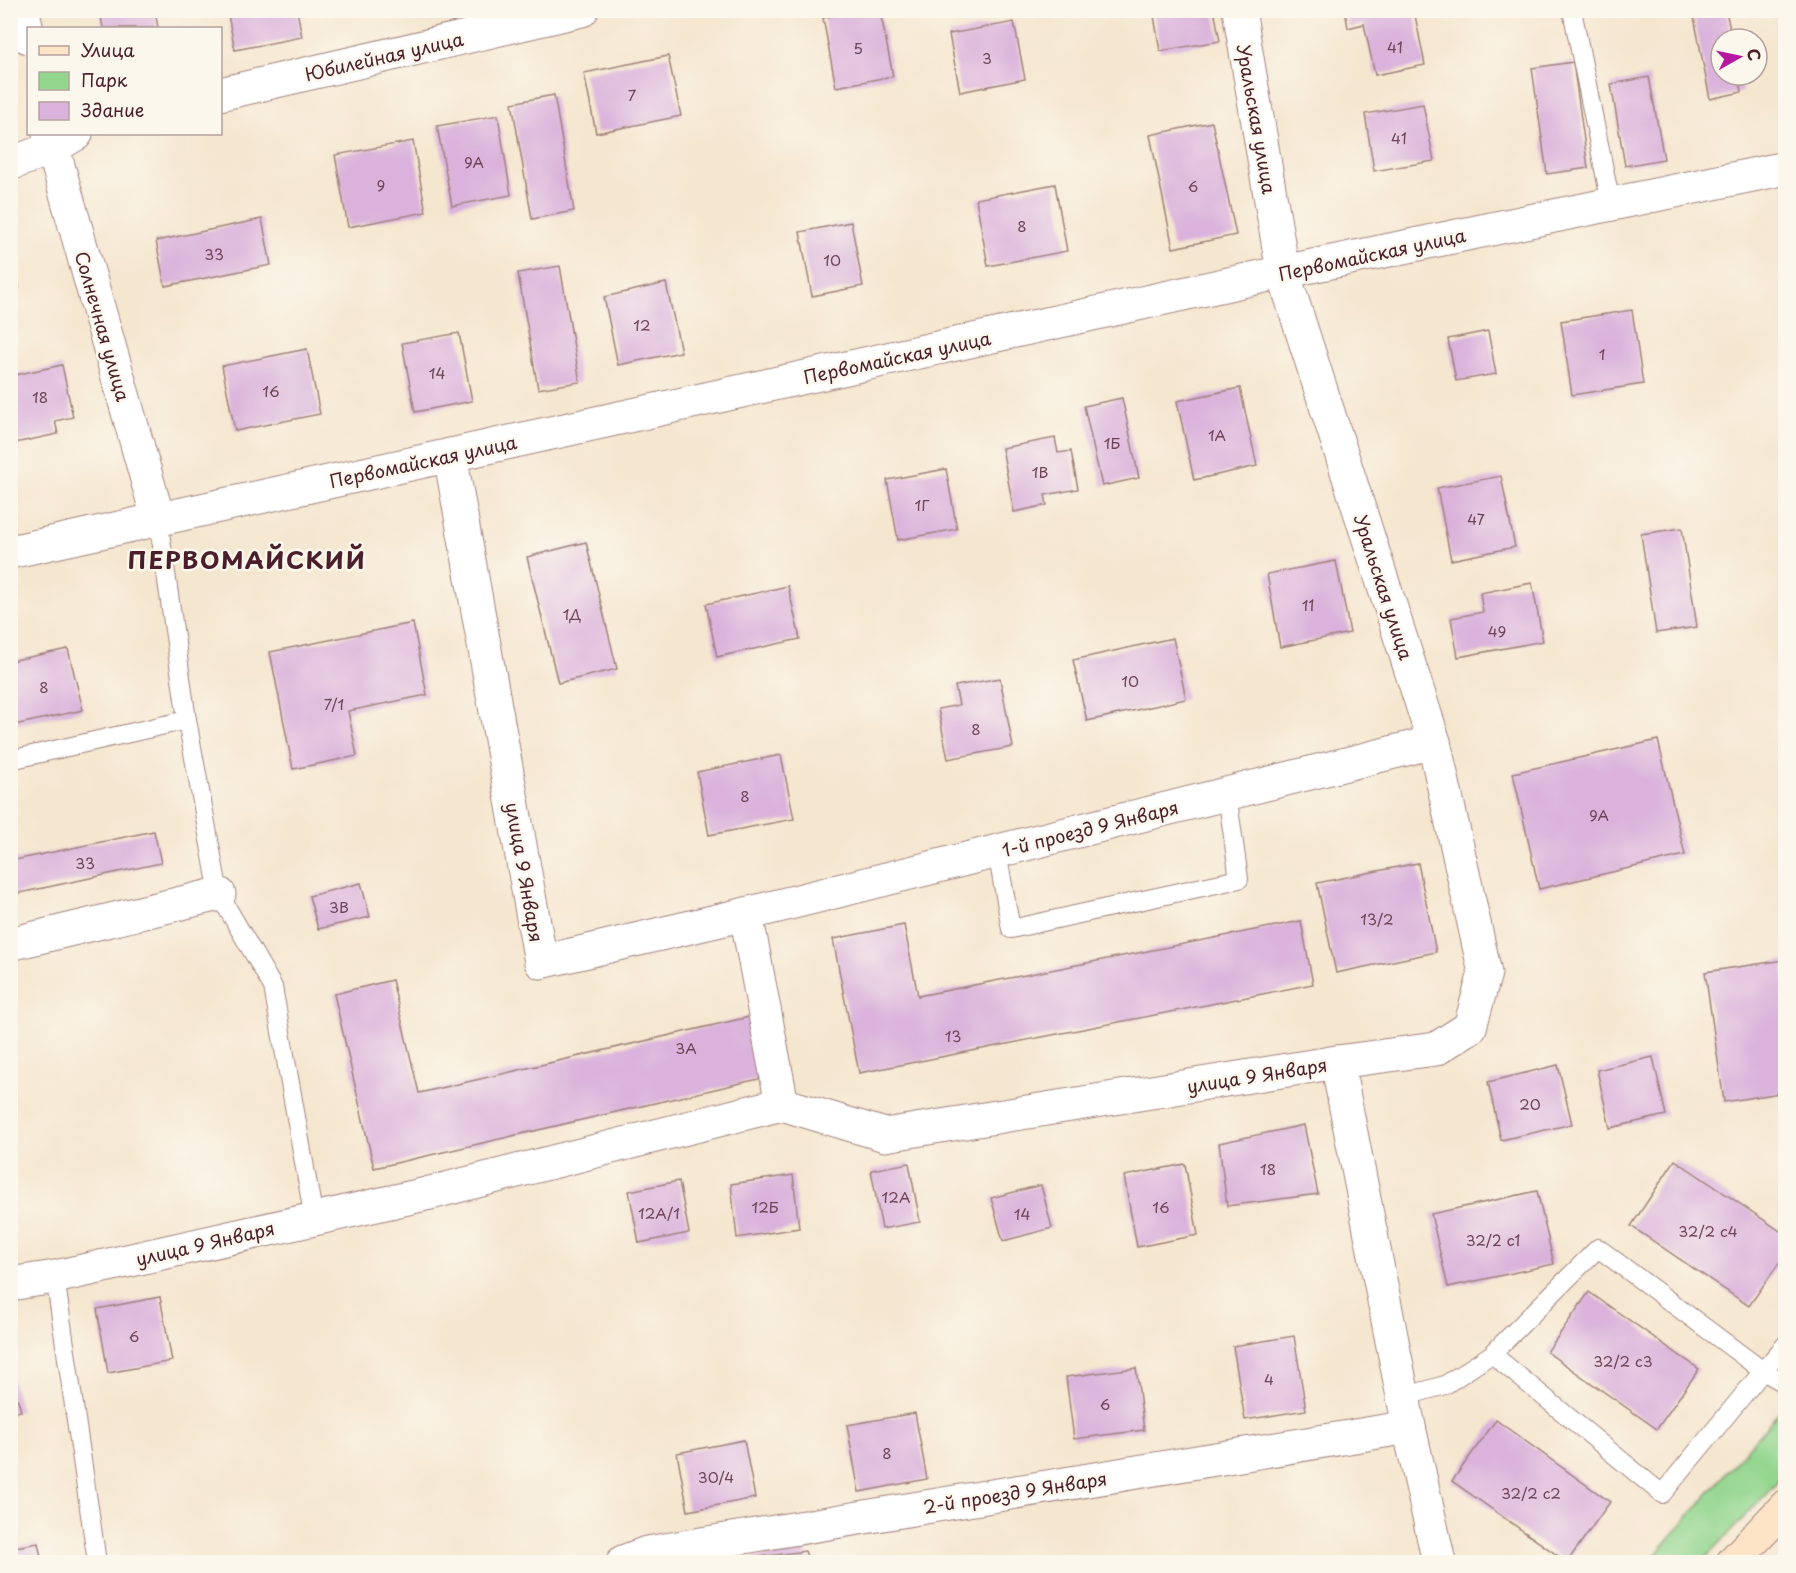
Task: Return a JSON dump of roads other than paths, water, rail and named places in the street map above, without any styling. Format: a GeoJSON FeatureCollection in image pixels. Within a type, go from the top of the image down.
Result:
{"type":"FeatureCollection","features":[{"type":"Feature","properties":{"kind":"main road"},"geometry":{"type":"LineString","coordinates":[[1733,1563],[1785,1506]]}},
{"type":"Feature","properties":{"kind":"street"},"geometry":{"type":"LineString","coordinates":[[23,10],[27,32]]}},
{"type":"Feature","properties":{"kind":"street","name":"Юбилейная улица"},"geometry":{"type":"LineString","coordinates":[[222,94],[582,10]]}},
{"type":"Feature","properties":{"kind":"street","name":"Уральская улица"},"geometry":{"type":"LineString","coordinates":[[1239,10],[1283,272],[1434,742],[1485,973],[1470,1027],[1436,1049],[1337,1062]]}},
{"type":"Feature","properties":{"kind":"street"},"geometry":{"type":"LineString","coordinates":[[10,164],[59,138]]}},
{"type":"Feature","properties":{"kind":"street","name":"Солнечная улица"},"geometry":{"type":"LineString","coordinates":[[59,138],[158,518]]}},
{"type":"Feature","properties":{"kind":"street","name":"Первомайская улица"},"geometry":{"type":"LineString","coordinates":[[10,552],[1283,272],[1785,168]]}},
{"type":"Feature","properties":{"kind":"street","name":"улица 9 Января"},"geometry":{"type":"LineString","coordinates":[[450,455],[541,962],[746,914]]}},
{"type":"Feature","properties":{"kind":"street","name":"1-й проезд 9 Января"},"geometry":{"type":"LineString","coordinates":[[746,914],[1434,742]]}},
{"type":"Feature","properties":{"kind":"street"},"geometry":{"type":"LineString","coordinates":[[10,944],[219,894]]}},
{"type":"Feature","properties":{"kind":"street"},"geometry":{"type":"LineString","coordinates":[[746,914],[783,1104]]}},
{"type":"Feature","properties":{"kind":"street","name":"улица 9 Января"},"geometry":{"type":"LineString","coordinates":[[10,1284],[55,1277],[426,1194],[783,1104],[885,1135],[1337,1062],[1406,1412],[1439,1563]]}},
{"type":"Feature","properties":{"kind":"street","name":"2-й проезд 9 Января"},"geometry":{"type":"LineString","coordinates":[[623,1563],[647,1553],[1406,1412]]}},
{"type":"Feature","properties":{"kind":"lane"},"geometry":{"type":"LineString","coordinates":[[1572,10],[1611,204]]}},
{"type":"Feature","properties":{"kind":"lane"},"geometry":{"type":"LineString","coordinates":[[158,518],[187,720],[219,894],[273,987],[314,1219]]}},
{"type":"Feature","properties":{"kind":"lane"},"geometry":{"type":"LineString","coordinates":[[10,760],[187,720]]}},
{"type":"Feature","properties":{"kind":"lane"},"geometry":{"type":"LineString","coordinates":[[997,852],[1011,929],[1239,879],[1227,794]]}},
{"type":"Feature","properties":{"kind":"lane"},"geometry":{"type":"LineString","coordinates":[[1406,1412],[1491,1354],[1598,1248],[1763,1371],[1785,1384]]}},
{"type":"Feature","properties":{"kind":"lane"},"geometry":{"type":"LineString","coordinates":[[55,1277],[97,1563]]}},
{"type":"Feature","properties":{"kind":"lane"},"geometry":{"type":"LineString","coordinates":[[1491,1354],[1662,1494],[1785,1344]]}},
{"type":"Feature","properties":{"kind":"district","name":"ПЕРВОМАЙСКИЙ"},"geometry":{"type":"Point","coordinates":[247,559]}}]}
